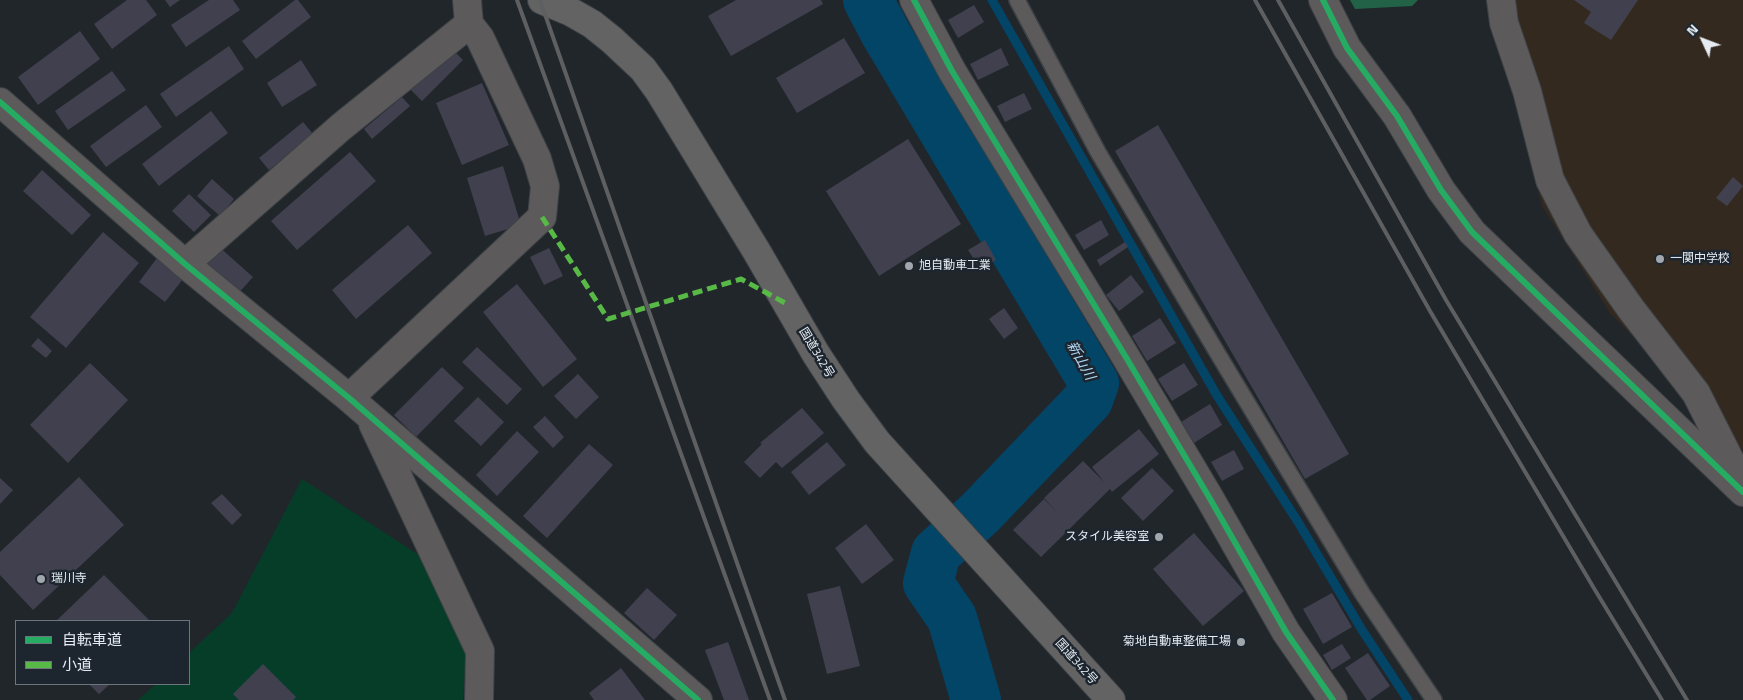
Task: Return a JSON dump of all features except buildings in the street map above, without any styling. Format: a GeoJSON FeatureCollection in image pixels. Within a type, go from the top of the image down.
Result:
{"type":"FeatureCollection","features":[{"type":"Feature","properties":{"kind":"highway","name":"国道342号"},"geometry":{"type":"LineString","coordinates":[[542,0],[571,12],[592,24],[643,69],[664,99],[758,252],[816,354],[846,400],[877,442],[1111,700]]}},
{"type":"Feature","properties":{"kind":"street"},"geometry":{"type":"LineString","coordinates":[[914,0],[952,71],[1140,380],[1286,632],[1333,700]]}},
{"type":"Feature","properties":{"kind":"street"},"geometry":{"type":"LineString","coordinates":[[1323,0],[1346,48],[1397,116],[1441,190],[1472,232],[1743,492]]}},
{"type":"Feature","properties":{"kind":"street"},"geometry":{"type":"LineString","coordinates":[[1501,0],[1504,22],[1527,91],[1550,180],[1578,234],[1631,308],[1696,393],[1743,486]]}},
{"type":"Feature","properties":{"kind":"street"},"geometry":{"type":"LineString","coordinates":[[185,264],[342,127],[468,12],[537,159],[545,186],[542,217],[349,398]]}},
{"type":"Feature","properties":{"kind":"street"},"geometry":{"type":"LineString","coordinates":[[0,102],[185,264],[349,398],[698,700]]}},
{"type":"Feature","properties":{"kind":"street"},"geometry":{"type":"LineString","coordinates":[[369,416],[480,651],[478,700]]}},
{"type":"Feature","properties":{"kind":"lane"},"geometry":{"type":"LineString","coordinates":[[1017,0],[1098,152],[1218,354],[1362,593],[1434,700]]}},
{"type":"Feature","properties":{"kind":"shaded area","name":"一関中学校"},"geometry":{"type":"Polygon","coordinates":[[[1492,0],[1743,0],[1743,450],[1610,313],[1542,206],[1492,0]]]}},
{"type":"Feature","properties":{"kind":"green space"},"geometry":{"type":"Polygon","coordinates":[[[1350,0],[1418,0],[1412,6],[1355,9],[1350,0]]]}},
{"type":"Feature","properties":{"kind":"green space"},"geometry":{"type":"Polygon","coordinates":[[[302,479],[422,557],[467,642],[463,700],[138,700],[155,685],[190,685],[190,652],[232,613],[302,479]]]}},
{"type":"Feature","properties":{"kind":"waterway","name":"新山川"},"geometry":{"type":"LineString","coordinates":[[868,0],[886,34],[1094,383],[1088,400],[980,513],[936,553],[928,583],[952,618],[976,700]]}},
{"type":"Feature","properties":{"kind":"waterway"},"geometry":{"type":"LineString","coordinates":[[992,0],[1216,394],[1298,522],[1362,630],[1408,700]]}},
{"type":"Feature","properties":{"kind":"railway"},"geometry":{"type":"LineString","coordinates":[[517,0],[770,700]]}},
{"type":"Feature","properties":{"kind":"railway"},"geometry":{"type":"LineString","coordinates":[[540,0],[785,700]]}},
{"type":"Feature","properties":{"kind":"railway"},"geometry":{"type":"LineString","coordinates":[[1255,0],[1430,311],[1662,700]]}},
{"type":"Feature","properties":{"kind":"railway"},"geometry":{"type":"LineString","coordinates":[[1278,0],[1446,300],[1687,700]]}},
{"type":"Feature","properties":{"kind":"marked path"},"geometry":{"type":"LineString","coordinates":[[542,217],[608,319],[741,279],[787,304]]}},
{"type":"Feature","properties":{"kind":"cycle path"},"geometry":{"type":"LineString","coordinates":[[914,0],[952,71],[1124,354],[1286,632],[1333,700]]}},
{"type":"Feature","properties":{"kind":"cycle path"},"geometry":{"type":"LineString","coordinates":[[1323,0],[1347,48],[1397,116],[1441,190],[1472,232],[1743,492]]}},
{"type":"Feature","properties":{"kind":"cycle path"},"geometry":{"type":"LineString","coordinates":[[0,102],[185,264],[349,398],[698,700]]}},
{"type":"Feature","properties":{"kind":"place","name":"一関中学校"},"geometry":{"type":"Point","coordinates":[1660,259]}},
{"type":"Feature","properties":{"kind":"place","name":"旭自動車工業"},"geometry":{"type":"Point","coordinates":[909,266]}},
{"type":"Feature","properties":{"kind":"place","name":"スタイル美容室"},"geometry":{"type":"Point","coordinates":[1159,537]}},
{"type":"Feature","properties":{"kind":"place","name":"瑞川寺"},"geometry":{"type":"Point","coordinates":[41,579]}},
{"type":"Feature","properties":{"kind":"place","name":"菊地自動車整備工場"},"geometry":{"type":"Point","coordinates":[1241,642]}}]}
